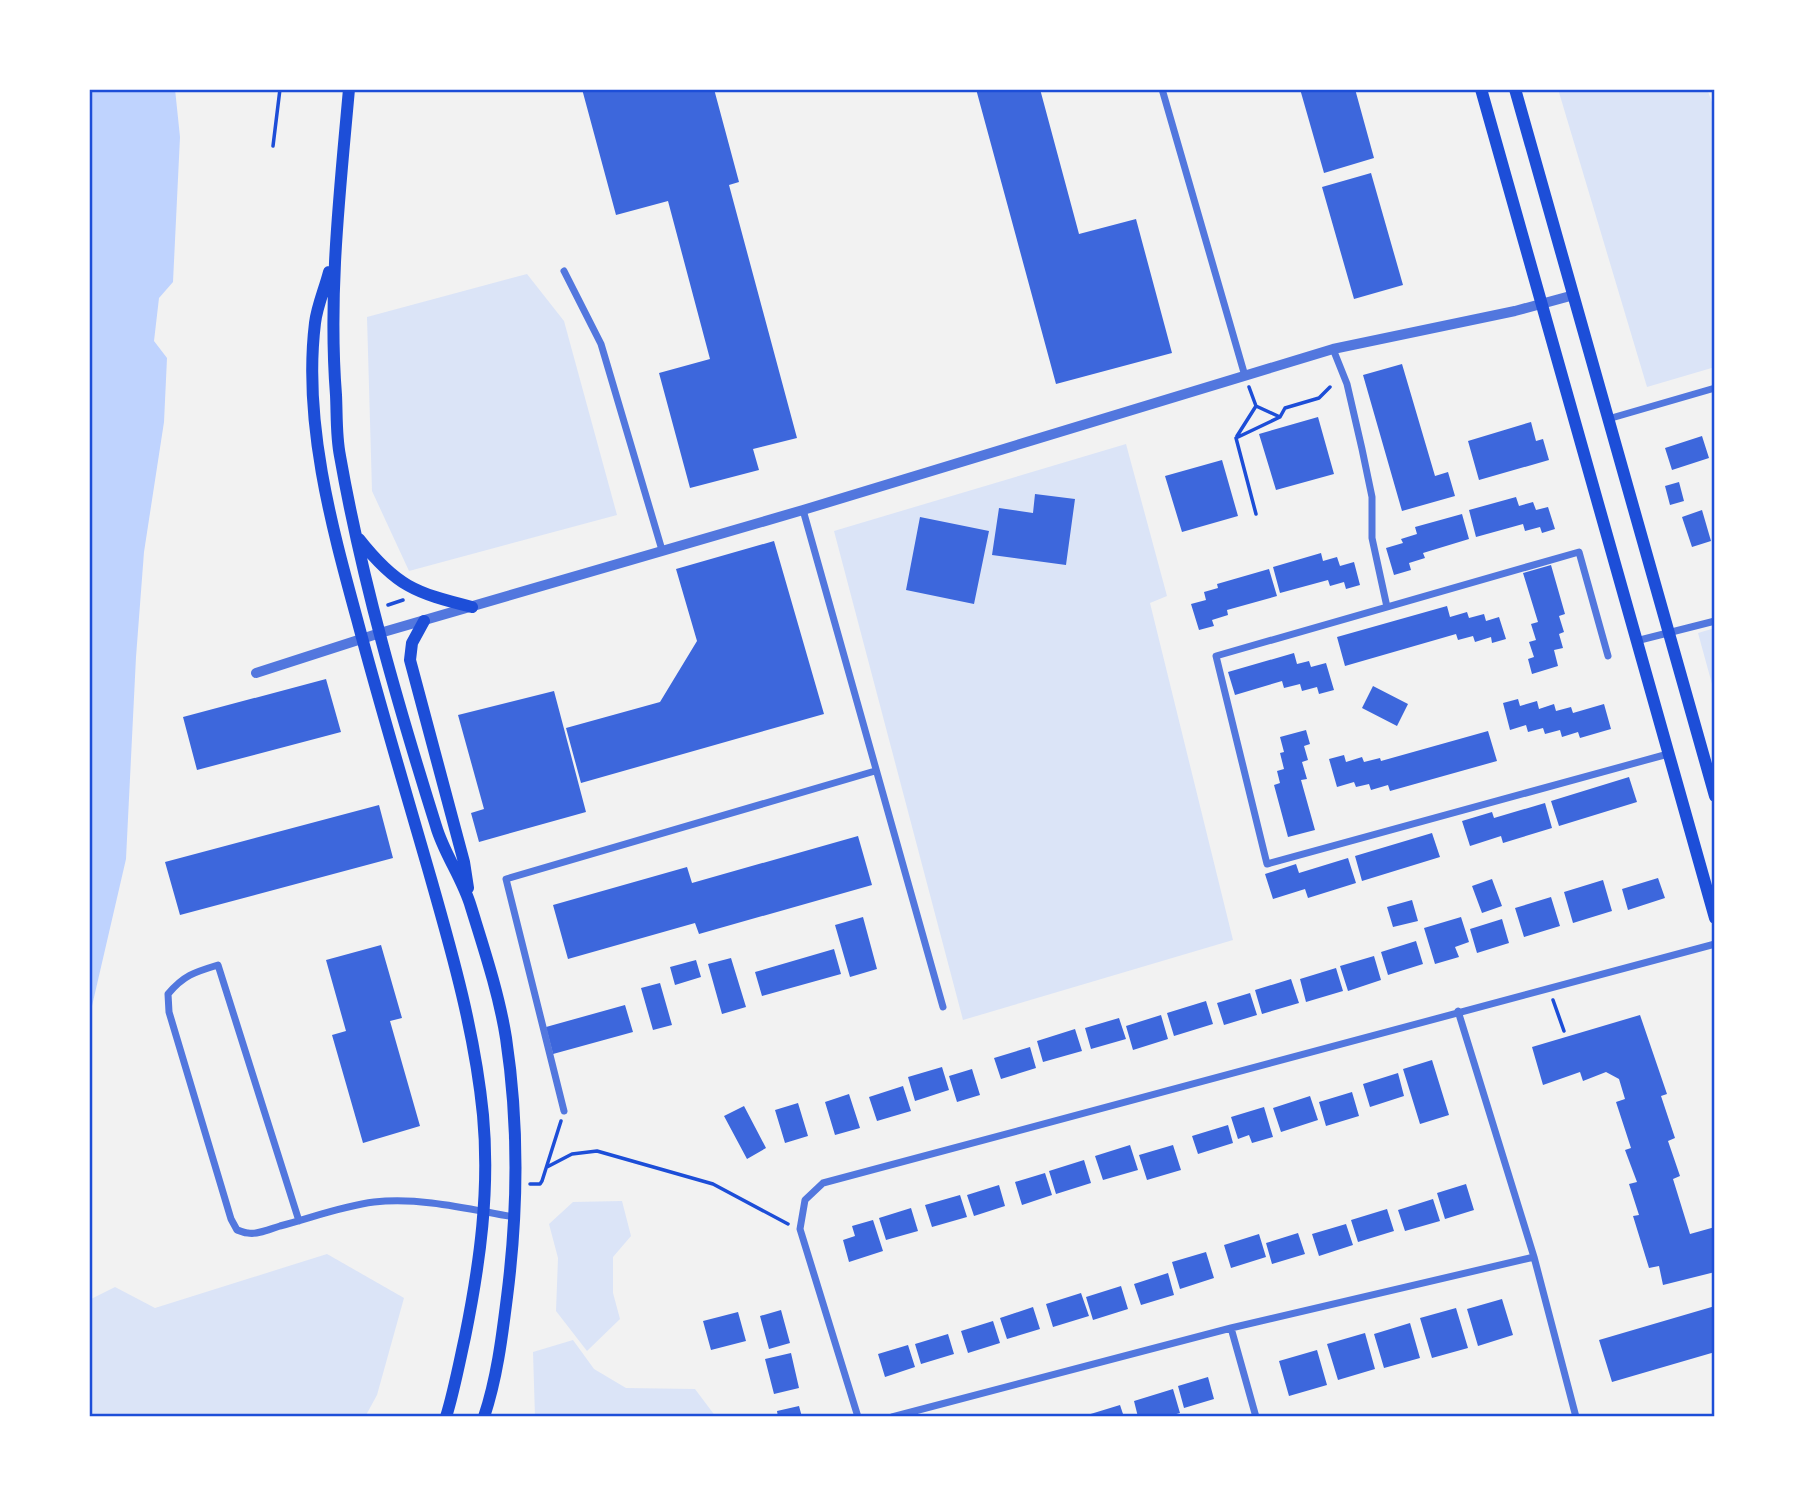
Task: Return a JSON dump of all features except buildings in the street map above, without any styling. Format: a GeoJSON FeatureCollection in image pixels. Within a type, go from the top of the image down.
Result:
{"type":"FeatureCollection","features":[{"type":"Feature","properties":{"kind":"main road"},"geometry":{"type":"LineString","coordinates":[[349,89],[335,254],[332,353],[339,453],[380,633],[437,830],[470,902]]}},
{"type":"Feature","properties":{"kind":"main road"},"geometry":{"type":"LineString","coordinates":[[1481,89],[1715,918]]}},
{"type":"Feature","properties":{"kind":"main road"},"geometry":{"type":"LineString","coordinates":[[1515,89],[1715,796]]}},
{"type":"Feature","properties":{"kind":"main road"},"geometry":{"type":"LineString","coordinates":[[335,254],[315,320],[314,396],[322,463],[337,546],[464,1002],[483,1117],[485,1212],[475,1288],[446,1417]]}},
{"type":"Feature","properties":{"kind":"main road"},"geometry":{"type":"LineString","coordinates":[[356,535],[379,564],[401,582],[426,596],[472,607]]}},
{"type":"Feature","properties":{"kind":"main road"},"geometry":{"type":"LineString","coordinates":[[424,621],[412,643],[410,660],[464,862],[470,902],[506,1035],[515,1133],[515,1217],[504,1321],[498,1362],[484,1417]]}},
{"type":"Feature","properties":{"kind":"street"},"geometry":{"type":"LineString","coordinates":[[1162,89],[1245,376]]}},
{"type":"Feature","properties":{"kind":"street"},"geometry":{"type":"LineString","coordinates":[[564,271],[601,344],[663,550]]}},
{"type":"Feature","properties":{"kind":"street"},"geometry":{"type":"LineString","coordinates":[[256,673],[380,633],[803,510],[1333,349],[1515,311],[1574,295]]}},
{"type":"Feature","properties":{"kind":"street"},"geometry":{"type":"LineString","coordinates":[[1333,349],[1347,384],[1365,461],[1372,497],[1372,538],[1387,607]]}},
{"type":"Feature","properties":{"kind":"street"},"geometry":{"type":"LineString","coordinates":[[1608,419],[1715,388]]}},
{"type":"Feature","properties":{"kind":"street"},"geometry":{"type":"LineString","coordinates":[[803,510],[943,1007]]}},
{"type":"Feature","properties":{"kind":"street"},"geometry":{"type":"LineString","coordinates":[[1608,656],[1579,552],[1216,656],[1267,864],[1668,754]]}},
{"type":"Feature","properties":{"kind":"street"},"geometry":{"type":"LineString","coordinates":[[1636,641],[1715,621]]}},
{"type":"Feature","properties":{"kind":"street"},"geometry":{"type":"LineString","coordinates":[[564,1111],[506,878],[876,771]]}},
{"type":"Feature","properties":{"kind":"street"},"geometry":{"type":"LineString","coordinates":[[858,1417],[800,1229],[805,1200],[822,1183],[1715,944]]}},
{"type":"Feature","properties":{"kind":"street"},"geometry":{"type":"LineString","coordinates":[[299,1221],[218,965],[196,971],[183,977],[168,994],[169,1012],[231,1219],[237,1230],[250,1234],[299,1221],[352,1206],[401,1201],[436,1203],[515,1217]]}},
{"type":"Feature","properties":{"kind":"street"},"geometry":{"type":"LineString","coordinates":[[1458,1011],[1534,1257],[1576,1417]]}},
{"type":"Feature","properties":{"kind":"street"},"geometry":{"type":"LineString","coordinates":[[892,1417],[1231,1328],[1534,1257]]}},
{"type":"Feature","properties":{"kind":"street"},"geometry":{"type":"LineString","coordinates":[[1231,1328],[1256,1417]]}},
{"type":"Feature","properties":{"kind":"path"},"geometry":{"type":"LineString","coordinates":[[273,146],[279,89]]}},
{"type":"Feature","properties":{"kind":"path"},"geometry":{"type":"LineString","coordinates":[[1245,376],[1256,406],[1280,417]]}},
{"type":"Feature","properties":{"kind":"path"},"geometry":{"type":"LineString","coordinates":[[1236,438],[1280,417],[1285,408],[1319,398],[1330,387]]}},
{"type":"Feature","properties":{"kind":"path"},"geometry":{"type":"LineString","coordinates":[[1256,406],[1236,438],[1256,514]]}},
{"type":"Feature","properties":{"kind":"path"},"geometry":{"type":"LineString","coordinates":[[381,608],[412,597]]}},
{"type":"Feature","properties":{"kind":"path"},"geometry":{"type":"LineString","coordinates":[[1549,988],[1564,1031]]}},
{"type":"Feature","properties":{"kind":"path"},"geometry":{"type":"LineString","coordinates":[[525,1184],[540,1184],[564,1111]]}},
{"type":"Feature","properties":{"kind":"path"},"geometry":{"type":"LineString","coordinates":[[547,1167],[572,1154],[597,1151],[713,1184],[800,1229]]}},
{"type":"Feature","properties":{"kind":"shaded area"},"geometry":{"type":"Polygon","coordinates":[[[1558,89],[1707,89],[1715,110],[1715,367],[1647,387],[1558,89]]]}},
{"type":"Feature","properties":{"kind":"shaded area"},"geometry":{"type":"Polygon","coordinates":[[[527,274],[564,321],[617,515],[409,571],[372,491],[367,317],[527,274]]]}},
{"type":"Feature","properties":{"kind":"shaded area"},"geometry":{"type":"Polygon","coordinates":[[[1126,444],[1167,596],[1150,603],[1233,940],[963,1020],[834,531],[1126,444]]]}},
{"type":"Feature","properties":{"kind":"shaded area"},"geometry":{"type":"Polygon","coordinates":[[[1715,628],[1715,695],[1698,633],[1715,628]]]}},
{"type":"Feature","properties":{"kind":"shaded area"},"geometry":{"type":"Polygon","coordinates":[[[622,1201],[631,1236],[613,1257],[613,1293],[620,1319],[587,1351],[556,1311],[558,1258],[549,1224],[573,1202],[622,1201]]]}},
{"type":"Feature","properties":{"kind":"shaded area"},"geometry":{"type":"Polygon","coordinates":[[[327,1254],[404,1298],[377,1395],[365,1417],[89,1417],[89,1300],[115,1287],[155,1308],[327,1254]]]}},
{"type":"Feature","properties":{"kind":"shaded area"},"geometry":{"type":"Polygon","coordinates":[[[573,1340],[594,1369],[626,1388],[695,1389],[716,1417],[535,1417],[533,1352],[573,1340]]]}},
{"type":"Feature","properties":{"kind":"water"},"geometry":{"type":"Polygon","coordinates":[[[89,89],[175,89],[180,137],[173,282],[159,298],[154,341],[167,358],[164,422],[144,552],[126,859],[89,1019],[89,89]]]}}]}
